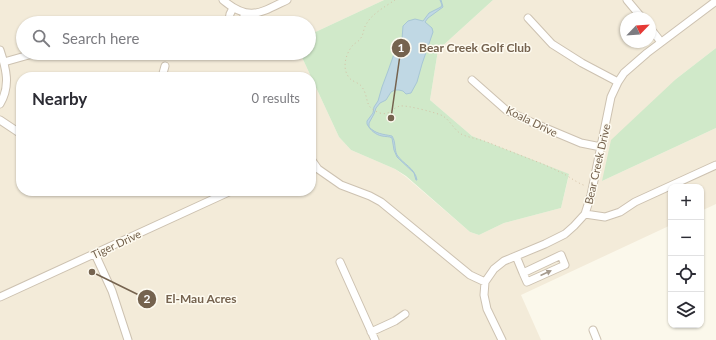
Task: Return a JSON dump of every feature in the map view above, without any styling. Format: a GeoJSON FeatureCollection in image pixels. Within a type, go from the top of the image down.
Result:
{"type":"FeatureCollection","features":[{"type":"Feature","properties":{"kind":"street"},"geometry":{"type":"LineString","coordinates":[[223,0],[233,8],[245,13],[253,14],[262,12],[287,0]]}},
{"type":"Feature","properties":{"kind":"street"},"geometry":{"type":"LineString","coordinates":[[627,0],[637,12]]}},
{"type":"Feature","properties":{"kind":"street","name":"Bear Creek Drive"},"geometry":{"type":"LineString","coordinates":[[485,282],[494,269],[504,261],[565,234],[585,214],[591,195],[611,97],[618,82],[624,73],[646,53],[716,0]]}},
{"type":"Feature","properties":{"kind":"street"},"geometry":{"type":"LineString","coordinates":[[230,16],[233,8]]}},
{"type":"Feature","properties":{"kind":"street"},"geometry":{"type":"LineString","coordinates":[[528,18],[552,44],[582,63],[618,82]]}},
{"type":"Feature","properties":{"kind":"street"},"geometry":{"type":"LineString","coordinates":[[656,35],[662,42]]}},
{"type":"Feature","properties":{"kind":"street"},"geometry":{"type":"LineString","coordinates":[[0,50],[7,75],[7,85],[0,104]]}},
{"type":"Feature","properties":{"kind":"street"},"geometry":{"type":"LineString","coordinates":[[4,62],[16,59]]}},
{"type":"Feature","properties":{"kind":"street"},"geometry":{"type":"LineString","coordinates":[[163,72],[164,66]]}},
{"type":"Feature","properties":{"kind":"street","name":"Koala Drive"},"geometry":{"type":"LineString","coordinates":[[472,80],[506,110],[581,143],[601,146]]}},
{"type":"Feature","properties":{"kind":"street"},"geometry":{"type":"LineString","coordinates":[[0,120],[16,131]]}},
{"type":"Feature","properties":{"kind":"street"},"geometry":{"type":"LineString","coordinates":[[585,214],[605,217],[620,212],[635,202],[716,165]]}},
{"type":"Feature","properties":{"kind":"street"},"geometry":{"type":"LineString","coordinates":[[316,166],[341,185],[382,202],[470,275],[485,282],[484,295],[487,310],[502,340]]}},
{"type":"Feature","properties":{"kind":"street","name":"Tiger Drive"},"geometry":{"type":"LineString","coordinates":[[0,297],[220,196]]}},
{"type":"Feature","properties":{"kind":"street"},"geometry":{"type":"LineString","coordinates":[[95,254],[112,291],[128,340]]}},
{"type":"Feature","properties":{"kind":"street"},"geometry":{"type":"LineString","coordinates":[[516,256],[523,273],[527,282],[565,264],[561,255],[523,273]]}},
{"type":"Feature","properties":{"kind":"street"},"geometry":{"type":"LineString","coordinates":[[340,262],[375,340]]}},
{"type":"Feature","properties":{"kind":"street"},"geometry":{"type":"LineString","coordinates":[[371,332],[406,314]]}},
{"type":"Feature","properties":{"kind":"street"},"geometry":{"type":"LineString","coordinates":[[593,330],[597,340]]}},
{"type":"Feature","properties":{"kind":"path"},"geometry":{"type":"LineString","coordinates":[[395,0],[367,22],[364,27],[362,38],[350,50],[346,58],[345,65],[348,76],[350,79],[362,86],[368,105],[371,108],[383,113],[390,112],[400,106],[410,107],[441,115],[462,134],[544,165],[562,173],[580,184],[587,186]]}},
{"type":"Feature","properties":{"kind":"shaded area"},"geometry":{"type":"Polygon","coordinates":[[[0,0],[384,0],[316,32],[316,16],[16,16],[16,60],[303,60],[309,72],[16,72],[16,196],[316,196],[316,87],[339,137],[351,150],[395,169],[470,232],[479,235],[504,223],[561,208],[569,175],[472,136],[430,100],[438,50],[493,0],[716,0],[716,48],[676,79],[602,181],[716,128],[716,204],[704,210],[704,184],[668,184],[668,226],[521,295],[541,340],[0,340],[0,0]]]}},
{"type":"Feature","properties":{"kind":"green space"},"geometry":{"type":"Polygon","coordinates":[[[384,0],[493,0],[438,50],[430,100],[472,136],[569,174],[561,208],[504,223],[479,235],[470,232],[406,176],[395,169],[351,150],[339,137],[316,87],[316,72],[309,72],[303,60],[316,60],[316,32],[384,0]]]}},
{"type":"Feature","properties":{"kind":"green space"},"geometry":{"type":"Polygon","coordinates":[[[716,48],[716,128],[602,181],[611,140],[676,79],[716,48]]]}},
{"type":"Feature","properties":{"kind":"water"},"geometry":{"type":"Polygon","coordinates":[[[440,0],[443,7],[425,22],[432,28],[433,32],[417,82],[411,93],[406,94],[399,90],[391,92],[386,100],[380,103],[376,108],[369,123],[369,127],[374,131],[392,136],[397,155],[414,172],[416,180],[414,173],[397,157],[392,138],[375,133],[371,130],[368,126],[367,121],[373,113],[394,54],[402,39],[403,26],[408,21],[415,19],[423,21],[429,13],[441,7],[442,5],[440,0]]]}},
{"type":"Feature","properties":{"kind":"place","name":"Bear Creek Golf Club"},"geometry":{"type":"Point","coordinates":[391,118]}},
{"type":"Feature","properties":{"kind":"place","name":"El-Mau Acres"},"geometry":{"type":"Point","coordinates":[92,272]}}]}
